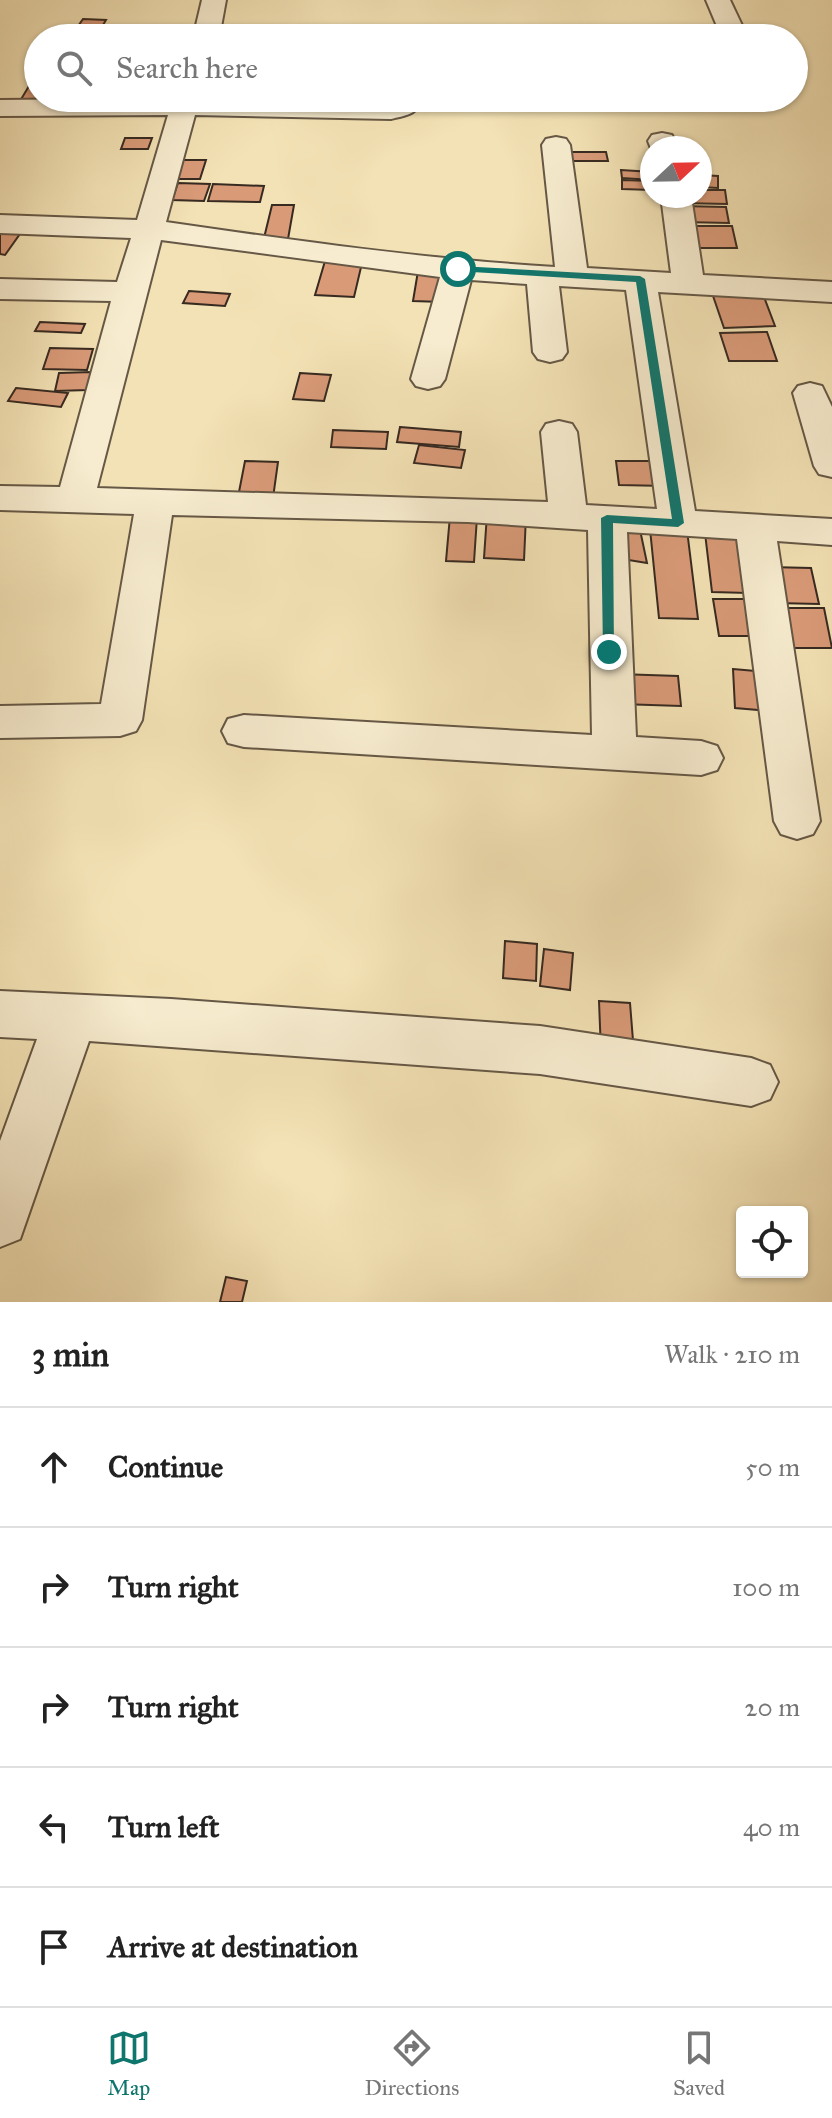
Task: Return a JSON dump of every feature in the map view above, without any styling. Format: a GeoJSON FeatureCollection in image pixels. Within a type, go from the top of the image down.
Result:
{"type":"FeatureCollection","features":[{"type":"Feature","properties":{"kind":"street"},"geometry":{"type":"LineString","coordinates":[[209,24],[214,0]]}},
{"type":"Feature","properties":{"kind":"street"},"geometry":{"type":"LineString","coordinates":[[718,0],[729,24]]}},
{"type":"Feature","properties":{"kind":"street"},"geometry":{"type":"LineString","coordinates":[[0,108],[24,107]]}},
{"type":"Feature","properties":{"kind":"street"},"geometry":{"type":"LineString","coordinates":[[76,498],[130,292],[182,112]]}},
{"type":"Feature","properties":{"kind":"street"},"geometry":{"type":"LineString","coordinates":[[550,352],[557,276],[556,145]]}},
{"type":"Feature","properties":{"kind":"street"},"geometry":{"type":"LineString","coordinates":[[678,208],[687,281]]}},
{"type":"Feature","properties":{"kind":"street"},"geometry":{"type":"LineString","coordinates":[[0,224],[148,229],[287,250],[458,269],[832,292]]}},
{"type":"Feature","properties":{"kind":"street"},"geometry":{"type":"LineString","coordinates":[[428,379],[458,269]]}},
{"type":"Feature","properties":{"kind":"street"},"geometry":{"type":"LineString","coordinates":[[640,279],[678,523]]}},
{"type":"Feature","properties":{"kind":"street"},"geometry":{"type":"LineString","coordinates":[[0,289],[130,292]]}},
{"type":"Feature","properties":{"kind":"street"},"geometry":{"type":"LineString","coordinates":[[810,393],[832,466]]}},
{"type":"Feature","properties":{"kind":"street"},"geometry":{"type":"LineString","coordinates":[[559,432],[588,517],[609,652],[615,753]]}},
{"type":"Feature","properties":{"kind":"street"},"geometry":{"type":"LineString","coordinates":[[0,498],[76,498],[588,517],[832,532]]}},
{"type":"Feature","properties":{"kind":"street"},"geometry":{"type":"LineString","coordinates":[[0,722],[120,720],[155,501]]}},
{"type":"Feature","properties":{"kind":"street"},"geometry":{"type":"LineString","coordinates":[[755,527],[797,821]]}},
{"type":"Feature","properties":{"kind":"street"},"geometry":{"type":"LineString","coordinates":[[244,731],[701,758]]}},
{"type":"Feature","properties":{"kind":"street"},"geometry":{"type":"LineString","coordinates":[[0,1014],[171,1022],[555,1052],[751,1082]]}},
{"type":"Feature","properties":{"kind":"street"},"geometry":{"type":"LineString","coordinates":[[1,1212],[71,1018]]}},
{"type":"Feature","properties":{"kind":"building"},"geometry":{"type":"Polygon","coordinates":[[[83,19],[106,20],[104,24],[80,24],[83,19]]]}},
{"type":"Feature","properties":{"kind":"building"},"geometry":{"type":"Polygon","coordinates":[[[125,138],[152,138],[148,149],[121,149],[125,138]]]}},
{"type":"Feature","properties":{"kind":"building"},"geometry":{"type":"Polygon","coordinates":[[[566,152],[606,152],[608,161],[568,161],[566,152]]]}},
{"type":"Feature","properties":{"kind":"building"},"geometry":{"type":"Polygon","coordinates":[[[180,160],[206,160],[200,179],[174,179],[180,160]]]}},
{"type":"Feature","properties":{"kind":"building"},"geometry":{"type":"Polygon","coordinates":[[[621,170],[640,171],[640,179],[622,178],[621,170]]]}},
{"type":"Feature","properties":{"kind":"building"},"geometry":{"type":"Polygon","coordinates":[[[712,176],[718,176],[718,188],[712,188],[712,176]]]}},
{"type":"Feature","properties":{"kind":"building"},"geometry":{"type":"Polygon","coordinates":[[[622,180],[640,181],[640,190],[622,189],[622,180]]]}},
{"type":"Feature","properties":{"kind":"building"},"geometry":{"type":"Polygon","coordinates":[[[178,183],[210,184],[204,201],[172,200],[178,183]]]}},
{"type":"Feature","properties":{"kind":"building"},"geometry":{"type":"Polygon","coordinates":[[[213,184],[264,186],[260,202],[208,201],[213,184]]]}},
{"type":"Feature","properties":{"kind":"building"},"geometry":{"type":"Polygon","coordinates":[[[712,190],[725,190],[727,204],[712,204],[712,190]]]}},
{"type":"Feature","properties":{"kind":"building"},"geometry":{"type":"Polygon","coordinates":[[[272,205],[294,205],[288,239],[264,238],[272,205]]]}},
{"type":"Feature","properties":{"kind":"building"},"geometry":{"type":"Polygon","coordinates":[[[712,207],[726,207],[729,223],[683,222],[681,208],[712,207]]]}},
{"type":"Feature","properties":{"kind":"building"},"geometry":{"type":"Polygon","coordinates":[[[684,226],[732,226],[737,248],[688,248],[684,226]]]}},
{"type":"Feature","properties":{"kind":"building"},"geometry":{"type":"Polygon","coordinates":[[[0,229],[22,231],[5,255],[0,254],[0,229]]]}},
{"type":"Feature","properties":{"kind":"building"},"geometry":{"type":"Polygon","coordinates":[[[325,261],[362,263],[354,297],[315,295],[325,261]]]}},
{"type":"Feature","properties":{"kind":"building"},"geometry":{"type":"Polygon","coordinates":[[[418,271],[446,272],[442,302],[413,301],[418,271]]]}},
{"type":"Feature","properties":{"kind":"building"},"geometry":{"type":"Polygon","coordinates":[[[761,289],[775,326],[724,328],[711,290],[761,289]]]}},
{"type":"Feature","properties":{"kind":"building"},"geometry":{"type":"Polygon","coordinates":[[[189,291],[230,294],[225,306],[183,303],[189,291]]]}},
{"type":"Feature","properties":{"kind":"building"},"geometry":{"type":"Polygon","coordinates":[[[40,322],[85,324],[81,333],[35,331],[40,322]]]}},
{"type":"Feature","properties":{"kind":"building"},"geometry":{"type":"Polygon","coordinates":[[[767,332],[777,361],[729,361],[720,333],[767,332]]]}},
{"type":"Feature","properties":{"kind":"building"},"geometry":{"type":"Polygon","coordinates":[[[50,348],[93,349],[87,370],[43,369],[50,348]]]}},
{"type":"Feature","properties":{"kind":"building"},"geometry":{"type":"Polygon","coordinates":[[[91,372],[88,390],[55,391],[59,373],[91,372]]]}},
{"type":"Feature","properties":{"kind":"building"},"geometry":{"type":"Polygon","coordinates":[[[300,373],[331,375],[324,401],[293,399],[300,373]]]}},
{"type":"Feature","properties":{"kind":"building"},"geometry":{"type":"Polygon","coordinates":[[[16,388],[68,393],[61,407],[8,401],[16,388]]]}},
{"type":"Feature","properties":{"kind":"building"},"geometry":{"type":"Polygon","coordinates":[[[400,427],[461,432],[459,447],[397,442],[400,427]]]}},
{"type":"Feature","properties":{"kind":"building"},"geometry":{"type":"Polygon","coordinates":[[[333,430],[388,432],[386,449],[331,447],[333,430]]]}},
{"type":"Feature","properties":{"kind":"building"},"geometry":{"type":"Polygon","coordinates":[[[419,445],[465,450],[461,468],[414,463],[419,445]]]}},
{"type":"Feature","properties":{"kind":"building"},"geometry":{"type":"Polygon","coordinates":[[[245,461],[278,462],[273,498],[238,497],[245,461]]]}},
{"type":"Feature","properties":{"kind":"building"},"geometry":{"type":"Polygon","coordinates":[[[616,461],[662,461],[666,486],[619,485],[616,461]]]}},
{"type":"Feature","properties":{"kind":"building"},"geometry":{"type":"Polygon","coordinates":[[[487,514],[526,516],[524,560],[484,558],[487,514]]]}},
{"type":"Feature","properties":{"kind":"building"},"geometry":{"type":"Polygon","coordinates":[[[450,516],[477,517],[474,562],[446,561],[450,516]]]}},
{"type":"Feature","properties":{"kind":"building"},"geometry":{"type":"Polygon","coordinates":[[[617,525],[639,525],[647,563],[610,557],[617,525]]]}},
{"type":"Feature","properties":{"kind":"building"},"geometry":{"type":"Polygon","coordinates":[[[650,529],[687,530],[698,619],[659,618],[650,529]]]}},
{"type":"Feature","properties":{"kind":"building"},"geometry":{"type":"Polygon","coordinates":[[[705,533],[740,534],[748,593],[712,592],[705,533]]]}},
{"type":"Feature","properties":{"kind":"building"},"geometry":{"type":"Polygon","coordinates":[[[769,567],[811,568],[819,604],[776,603],[769,567]]]}},
{"type":"Feature","properties":{"kind":"building"},"geometry":{"type":"Polygon","coordinates":[[[713,599],[751,599],[759,636],[719,636],[713,599]]]}},
{"type":"Feature","properties":{"kind":"building"},"geometry":{"type":"Polygon","coordinates":[[[781,608],[824,608],[832,648],[791,648],[781,608]]]}},
{"type":"Feature","properties":{"kind":"building"},"geometry":{"type":"Polygon","coordinates":[[[733,669],[767,672],[770,711],[735,708],[733,669]]]}},
{"type":"Feature","properties":{"kind":"building"},"geometry":{"type":"Polygon","coordinates":[[[618,674],[678,676],[681,706],[620,704],[618,674]]]}},
{"type":"Feature","properties":{"kind":"building"},"geometry":{"type":"Polygon","coordinates":[[[505,941],[537,944],[536,981],[503,978],[505,941]]]}},
{"type":"Feature","properties":{"kind":"building"},"geometry":{"type":"Polygon","coordinates":[[[544,949],[573,953],[570,990],[540,986],[544,949]]]}},
{"type":"Feature","properties":{"kind":"building"},"geometry":{"type":"Polygon","coordinates":[[[599,1001],[630,1003],[634,1053],[601,1052],[599,1001]]]}},
{"type":"Feature","properties":{"kind":"building"},"geometry":{"type":"Polygon","coordinates":[[[226,1277],[247,1281],[242,1302],[220,1302],[226,1277]]]}},
{"type":"Feature","properties":{"kind":"route"},"geometry":{"type":"LineString","coordinates":[[458,269],[640,279],[678,523],[607,518],[609,652]]}}]}
